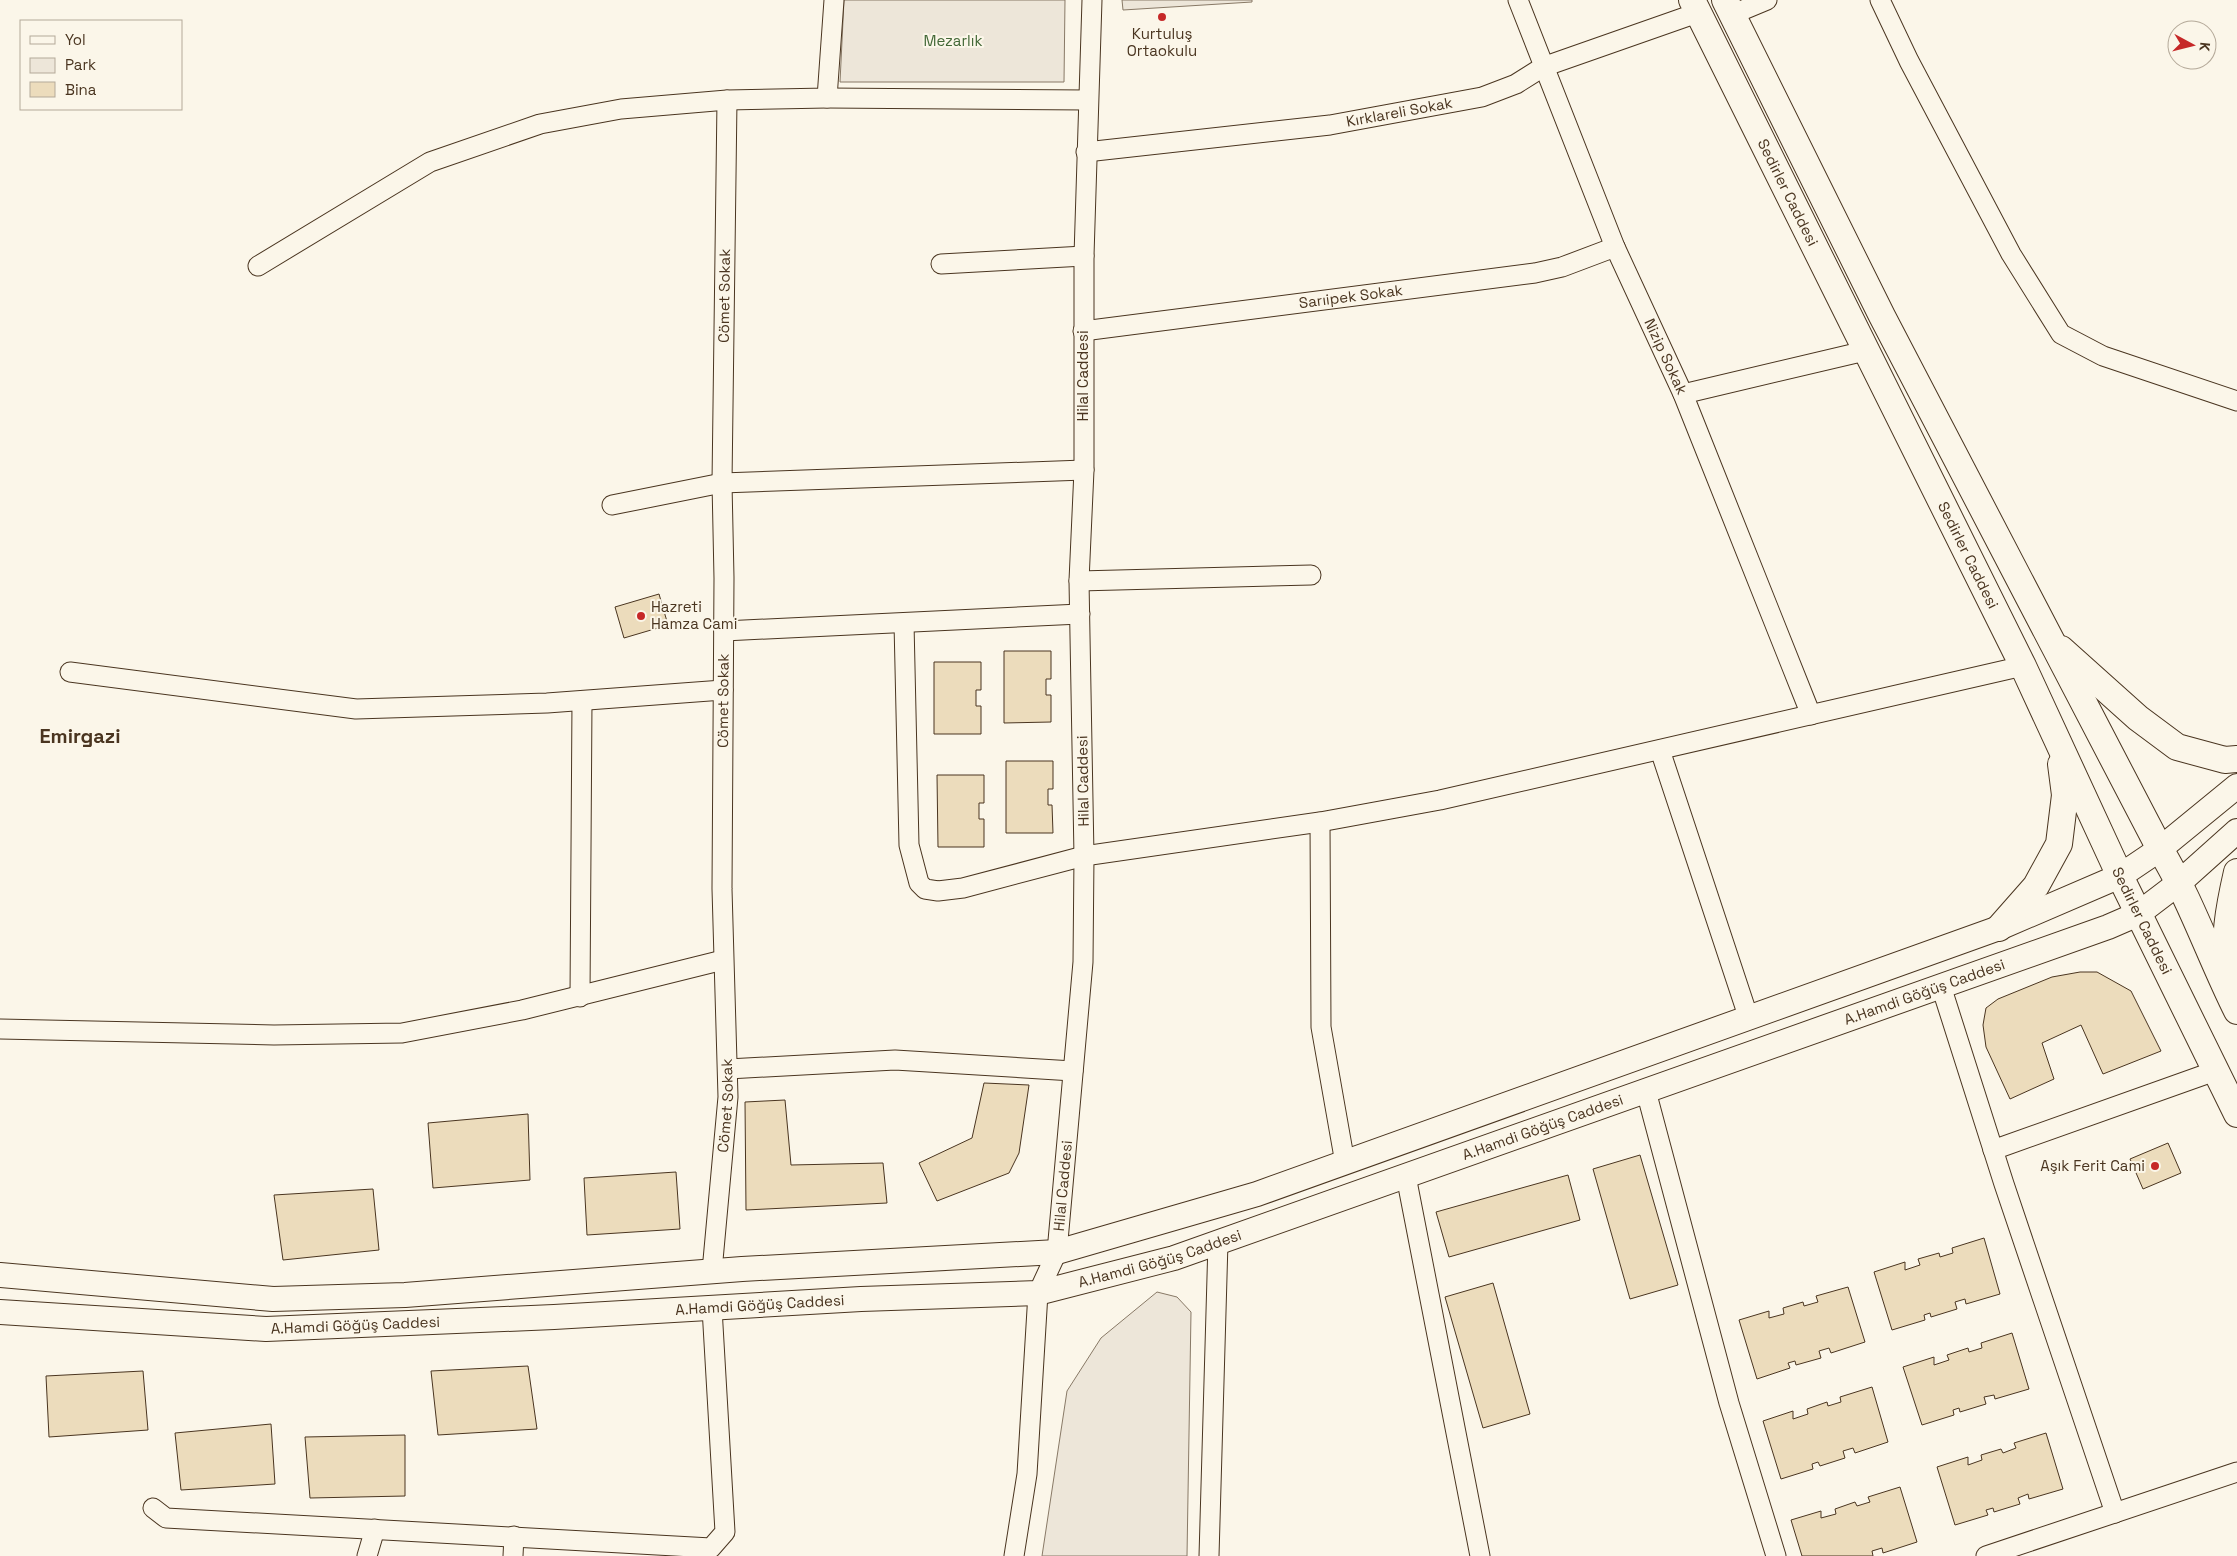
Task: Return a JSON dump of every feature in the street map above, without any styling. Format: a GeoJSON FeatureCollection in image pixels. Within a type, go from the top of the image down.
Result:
{"type":"FeatureCollection","features":[{"type":"Feature","properties":{"kind":"main road","name":"Sedirler Caddesi"},"geometry":{"type":"LineString","coordinates":[[1694,6],[2023,666],[2138,914],[2237,1114]]}},
{"type":"Feature","properties":{"kind":"main road","name":"Sedirler Caddesi"},"geometry":{"type":"LineString","coordinates":[[1728,8],[1882,316],[2048,637],[2160,849],[2180,882],[2196,923],[2235,1008]]}},
{"type":"Feature","properties":{"kind":"main road"},"geometry":{"type":"LineString","coordinates":[[2048,637],[2138,718],[2177,747],[2225,760],[2237,759]]}},
{"type":"Feature","properties":{"kind":"main road"},"geometry":{"type":"LineString","coordinates":[[1999,928],[2036,886],[2059,844],[2065,795],[2057,736]]}},
{"type":"Feature","properties":{"kind":"main road"},"geometry":{"type":"LineString","coordinates":[[2235,1008],[2227,971],[2226,941],[2228,912],[2237,872]]}},
{"type":"Feature","properties":{"kind":"street"},"geometry":{"type":"LineString","coordinates":[[827,98],[834,0]]}},
{"type":"Feature","properties":{"kind":"street","name":"Hilal Caddesi"},"geometry":{"type":"LineString","coordinates":[[1014,1556],[1027,1474],[1038,1293],[1057,1252],[1083,962],[1084,856],[1079,580],[1084,470],[1083,331],[1087,100],[1092,0]]}},
{"type":"Feature","properties":{"kind":"street","name":"Nizip Sokak"},"geometry":{"type":"LineString","coordinates":[[1518,0],[1615,247],[1682,394],[1811,715]]}},
{"type":"Feature","properties":{"kind":"street"},"geometry":{"type":"LineString","coordinates":[[1728,8],[1767,0]]}},
{"type":"Feature","properties":{"kind":"street"},"geometry":{"type":"LineString","coordinates":[[1880,0],[1909,60],[2011,254],[2061,334],[2104,356],[2237,401]]}},
{"type":"Feature","properties":{"kind":"street","name":"Kırklareli Sokak"},"geometry":{"type":"LineString","coordinates":[[1086,152],[1330,125],[1482,97],[1516,84],[1543,67],[1694,6]]}},
{"type":"Feature","properties":{"kind":"street"},"geometry":{"type":"LineString","coordinates":[[258,266],[430,162],[540,124],[621,109],[727,100],[827,98],[1087,100]]}},
{"type":"Feature","properties":{"kind":"street","name":"Cömet Sokak"},"geometry":{"type":"LineString","coordinates":[[712,1272],[728,1097],[724,960],[722,482],[727,100]]}},
{"type":"Feature","properties":{"kind":"street","name":"Sarıipek Sokak"},"geometry":{"type":"LineString","coordinates":[[1083,331],[1535,273],[1562,268],[1615,247]]}},
{"type":"Feature","properties":{"kind":"street"},"geometry":{"type":"LineString","coordinates":[[941,264],[1084,256]]}},
{"type":"Feature","properties":{"kind":"street"},"geometry":{"type":"LineString","coordinates":[[1682,394],[1865,351]]}},
{"type":"Feature","properties":{"kind":"street"},"geometry":{"type":"LineString","coordinates":[[612,505],[722,482],[1084,470]]}},
{"type":"Feature","properties":{"kind":"street"},"geometry":{"type":"LineString","coordinates":[[1079,580],[1311,575]]}},
{"type":"Feature","properties":{"kind":"street"},"geometry":{"type":"LineString","coordinates":[[724,631],[1080,614]]}},
{"type":"Feature","properties":{"kind":"street"},"geometry":{"type":"LineString","coordinates":[[904,623],[909,845],[919,883],[925,889],[938,891],[962,888],[1084,856],[1320,822],[1440,800],[2023,666]]}},
{"type":"Feature","properties":{"kind":"street"},"geometry":{"type":"LineString","coordinates":[[70,672],[356,710],[582,701],[723,690]]}},
{"type":"Feature","properties":{"kind":"street"},"geometry":{"type":"LineString","coordinates":[[580,997],[582,701]]}},
{"type":"Feature","properties":{"kind":"street"},"geometry":{"type":"LineString","coordinates":[[1660,750],[1749,1019]]}},
{"type":"Feature","properties":{"kind":"street","name":"A.Hamdi Göğüş Caddesi"},"geometry":{"type":"LineString","coordinates":[[0,1275],[273,1299],[406,1295],[712,1272],[1057,1252],[1257,1194],[1999,928],[2120,876],[2160,849],[2230,791]]}},
{"type":"Feature","properties":{"kind":"street"},"geometry":{"type":"LineString","coordinates":[[1320,822],[1321,1027],[1345,1163]]}},
{"type":"Feature","properties":{"kind":"street","name":"A.Hamdi Göğüş Caddesi"},"geometry":{"type":"LineString","coordinates":[[0,1312],[266,1328],[554,1317],[861,1299],[1038,1293],[1174,1258],[2108,927],[2138,914],[2180,882],[2237,831]]}},
{"type":"Feature","properties":{"kind":"street"},"geometry":{"type":"LineString","coordinates":[[0,1029],[274,1035],[402,1033],[580,997],[724,960]]}},
{"type":"Feature","properties":{"kind":"street"},"geometry":{"type":"LineString","coordinates":[[1941,986],[1993,1150],[2115,1513]]}},
{"type":"Feature","properties":{"kind":"street"},"geometry":{"type":"LineString","coordinates":[[728,1070],[896,1060],[1073,1071]]}},
{"type":"Feature","properties":{"kind":"street"},"geometry":{"type":"LineString","coordinates":[[1993,1150],[2215,1071]]}},
{"type":"Feature","properties":{"kind":"street"},"geometry":{"type":"LineString","coordinates":[[1646,1091],[1729,1403],[1776,1556]]}},
{"type":"Feature","properties":{"kind":"street"},"geometry":{"type":"LineString","coordinates":[[1406,1176],[1480,1556]]}},
{"type":"Feature","properties":{"kind":"street"},"geometry":{"type":"LineString","coordinates":[[1209,1556],[1218,1242]]}},
{"type":"Feature","properties":{"kind":"street"},"geometry":{"type":"LineString","coordinates":[[153,1508],[166,1518],[711,1548],[725,1532],[712,1308]]}},
{"type":"Feature","properties":{"kind":"street"},"geometry":{"type":"LineString","coordinates":[[1986,1556],[2237,1472]]}},
{"type":"Feature","properties":{"kind":"street"},"geometry":{"type":"LineString","coordinates":[[367,1556],[375,1529]]}},
{"type":"Feature","properties":{"kind":"street"},"geometry":{"type":"LineString","coordinates":[[513,1556],[514,1536]]}},
{"type":"Feature","properties":{"kind":"green space","name":"Mezarlık"},"geometry":{"type":"Polygon","coordinates":[[[844,0],[1065,0],[1064,82],[840,82],[844,0]]]}},
{"type":"Feature","properties":{"kind":"green space"},"geometry":{"type":"Polygon","coordinates":[[[1122,0],[1252,0],[1252,2],[1123,10],[1122,0]]]}},
{"type":"Feature","properties":{"kind":"green space"},"geometry":{"type":"Polygon","coordinates":[[[1157,1292],[1177,1297],[1191,1312],[1187,1556],[1042,1556],[1067,1391],[1101,1338],[1157,1292]]]}},
{"type":"Feature","properties":{"kind":"building","name":"Hazreti Hamza Cami"},"geometry":{"type":"Polygon","coordinates":[[[659,594],[668,625],[624,638],[615,607],[659,594]]]}},
{"type":"Feature","properties":{"kind":"building"},"geometry":{"type":"Polygon","coordinates":[[[1004,651],[1051,651],[1051,679],[1046,679],[1046,695],[1051,695],[1051,722],[1004,723],[1004,651]]]}},
{"type":"Feature","properties":{"kind":"building"},"geometry":{"type":"Polygon","coordinates":[[[934,662],[981,662],[981,690],[976,690],[976,706],[981,706],[981,734],[934,734],[934,662]]]}},
{"type":"Feature","properties":{"kind":"building"},"geometry":{"type":"Polygon","coordinates":[[[1006,761],[1053,761],[1053,789],[1048,789],[1048,805],[1052,805],[1053,833],[1006,833],[1006,761]]]}},
{"type":"Feature","properties":{"kind":"building"},"geometry":{"type":"Polygon","coordinates":[[[937,775],[984,775],[984,803],[979,803],[979,819],[984,819],[984,847],[938,847],[937,775]]]}},
{"type":"Feature","properties":{"kind":"building"},"geometry":{"type":"Polygon","coordinates":[[[2080,972],[2097,972],[2131,991],[2161,1051],[2103,1074],[2081,1025],[2042,1043],[2054,1079],[2010,1099],[1986,1047],[1983,1025],[1986,1008],[1998,999],[2052,977],[2080,972]]]}},
{"type":"Feature","properties":{"kind":"building"},"geometry":{"type":"Polygon","coordinates":[[[984,1083],[1029,1085],[1019,1153],[1009,1173],[937,1201],[919,1163],[972,1138],[984,1083]]]}},
{"type":"Feature","properties":{"kind":"building"},"geometry":{"type":"Polygon","coordinates":[[[785,1100],[791,1165],[883,1163],[887,1203],[746,1210],[745,1102],[785,1100]]]}},
{"type":"Feature","properties":{"kind":"building"},"geometry":{"type":"Polygon","coordinates":[[[528,1114],[530,1180],[433,1188],[428,1123],[528,1114]]]}},
{"type":"Feature","properties":{"kind":"building","name":"Aşık Ferit Cami"},"geometry":{"type":"Polygon","coordinates":[[[2168,1143],[2181,1173],[2143,1189],[2130,1159],[2168,1143]]]}},
{"type":"Feature","properties":{"kind":"building"},"geometry":{"type":"Polygon","coordinates":[[[1640,1155],[1678,1285],[1630,1299],[1593,1169],[1640,1155]]]}},
{"type":"Feature","properties":{"kind":"building"},"geometry":{"type":"Polygon","coordinates":[[[676,1172],[680,1229],[587,1235],[584,1178],[676,1172]]]}},
{"type":"Feature","properties":{"kind":"building"},"geometry":{"type":"Polygon","coordinates":[[[1568,1175],[1580,1220],[1449,1257],[1436,1212],[1568,1175]]]}},
{"type":"Feature","properties":{"kind":"building"},"geometry":{"type":"Polygon","coordinates":[[[373,1189],[379,1250],[283,1260],[274,1195],[373,1189]]]}},
{"type":"Feature","properties":{"kind":"building"},"geometry":{"type":"Polygon","coordinates":[[[1984,1238],[2000,1294],[1966,1304],[1965,1299],[1955,1302],[1957,1309],[1931,1317],[1930,1313],[1924,1315],[1925,1320],[1892,1330],[1874,1272],[1905,1262],[1905,1270],[1920,1265],[1918,1259],[1939,1253],[1940,1257],[1953,1253],[1952,1248],[1984,1238]]]}},
{"type":"Feature","properties":{"kind":"building"},"geometry":{"type":"Polygon","coordinates":[[[1493,1283],[1530,1414],[1483,1428],[1445,1297],[1493,1283]]]}},
{"type":"Feature","properties":{"kind":"building"},"geometry":{"type":"Polygon","coordinates":[[[1848,1287],[1865,1342],[1831,1353],[1829,1348],[1819,1351],[1821,1358],[1796,1365],[1795,1361],[1788,1363],[1790,1368],[1757,1379],[1739,1320],[1769,1311],[1769,1318],[1784,1314],[1783,1308],[1803,1302],[1804,1306],[1818,1302],[1816,1296],[1848,1287]]]}},
{"type":"Feature","properties":{"kind":"building"},"geometry":{"type":"Polygon","coordinates":[[[2012,1333],[2029,1389],[1995,1399],[1994,1395],[1984,1397],[1986,1404],[1960,1412],[1959,1408],[1953,1410],[1954,1415],[1922,1425],[1903,1367],[1934,1357],[1934,1365],[1949,1360],[1947,1355],[1968,1348],[1969,1352],[1982,1348],[1981,1343],[2012,1333]]]}},
{"type":"Feature","properties":{"kind":"building"},"geometry":{"type":"Polygon","coordinates":[[[528,1366],[537,1429],[438,1435],[431,1371],[528,1366]]]}},
{"type":"Feature","properties":{"kind":"building"},"geometry":{"type":"Polygon","coordinates":[[[143,1371],[148,1430],[49,1437],[46,1376],[143,1371]]]}},
{"type":"Feature","properties":{"kind":"building"},"geometry":{"type":"Polygon","coordinates":[[[1872,1387],[1888,1442],[1855,1453],[1853,1448],[1843,1451],[1845,1458],[1820,1466],[1818,1462],[1812,1464],[1813,1469],[1781,1479],[1763,1421],[1793,1411],[1793,1419],[1808,1414],[1807,1409],[1827,1402],[1828,1406],[1841,1402],[1840,1397],[1872,1387]]]}},
{"type":"Feature","properties":{"kind":"building"},"geometry":{"type":"Polygon","coordinates":[[[271,1424],[275,1484],[181,1490],[175,1433],[271,1424]]]}},
{"type":"Feature","properties":{"kind":"building"},"geometry":{"type":"Polygon","coordinates":[[[2046,1433],[2063,1489],[2029,1499],[2028,1494],[2018,1498],[2020,1504],[1994,1512],[1993,1508],[1986,1510],[1988,1515],[1955,1525],[1937,1467],[1968,1457],[1968,1465],[1982,1460],[1981,1455],[2001,1449],[2003,1453],[2016,1448],[2014,1443],[2046,1433]]]}},
{"type":"Feature","properties":{"kind":"building"},"geometry":{"type":"Polygon","coordinates":[[[405,1435],[405,1496],[310,1498],[305,1437],[405,1435]]]}},
{"type":"Feature","properties":{"kind":"building"},"geometry":{"type":"Polygon","coordinates":[[[1900,1487],[1917,1542],[1883,1553],[1882,1548],[1872,1551],[1873,1556],[1802,1556],[1791,1520],[1821,1511],[1821,1518],[1836,1514],[1835,1509],[1855,1502],[1857,1506],[1870,1502],[1868,1497],[1900,1487]]]}},
{"type":"Feature","properties":{"kind":"place","name":"Kurtuluş Ortaokulu"},"geometry":{"type":"Point","coordinates":[1162,17]}},
{"type":"Feature","properties":{"kind":"place","name":"Hazreti Hamza Cami"},"geometry":{"type":"Point","coordinates":[641,616]}},
{"type":"Feature","properties":{"kind":"place","name":"Aşık Ferit Cami"},"geometry":{"type":"Point","coordinates":[2155,1166]}},
{"type":"Feature","properties":{"kind":"district","name":"Emirgazi"},"geometry":{"type":"Point","coordinates":[80,736]}}]}
